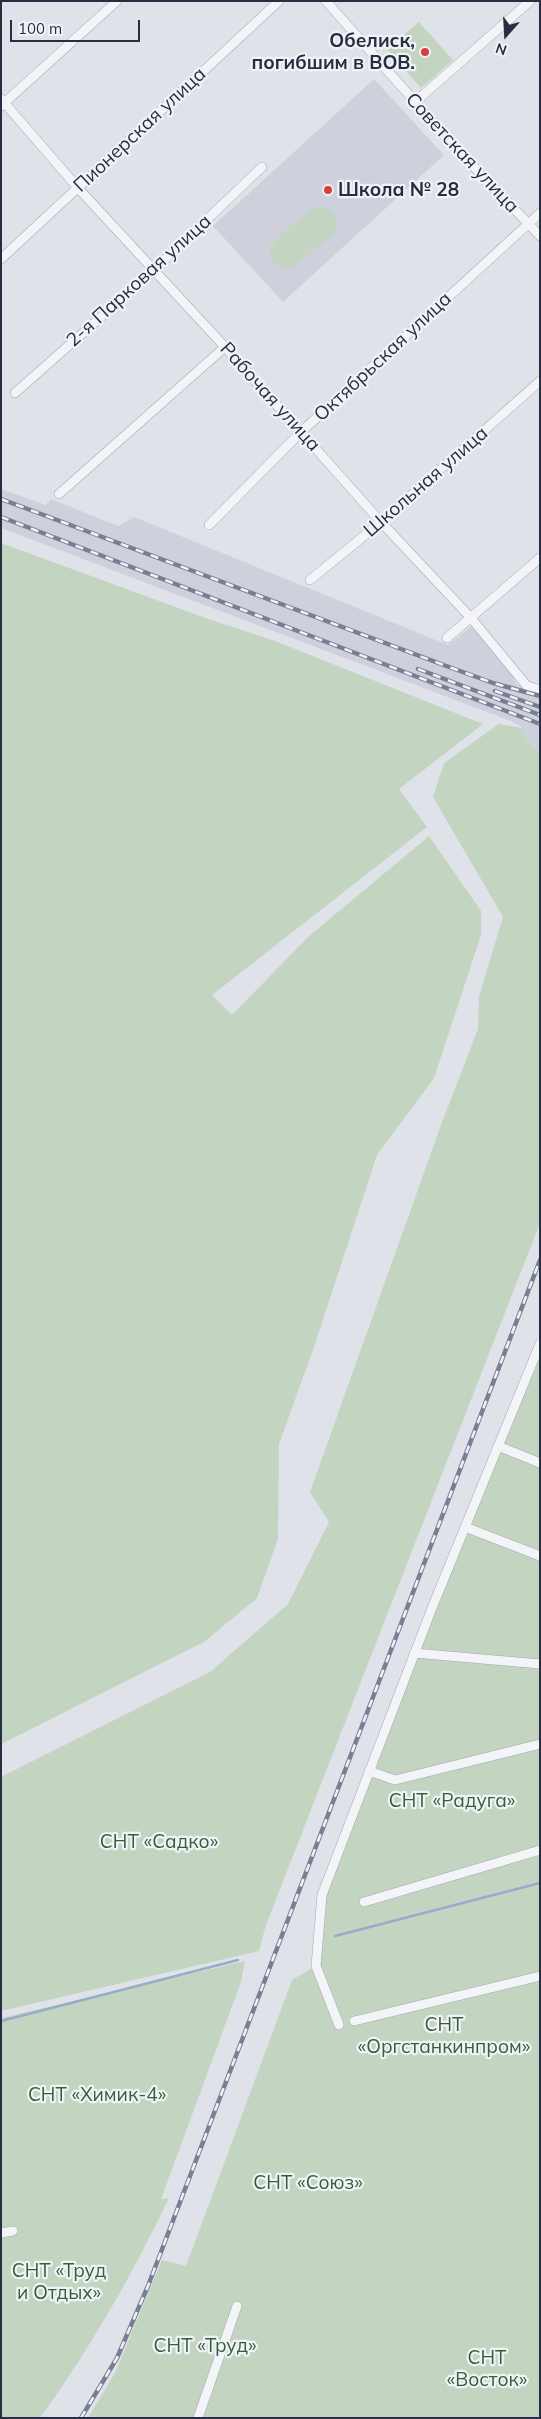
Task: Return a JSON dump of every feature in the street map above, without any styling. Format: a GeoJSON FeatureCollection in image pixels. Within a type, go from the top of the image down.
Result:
{"type":"FeatureCollection","features":[{"type":"Feature","properties":{"kind":"street"},"geometry":{"type":"LineString","coordinates":[[2,103],[116,1]]}},
{"type":"Feature","properties":{"kind":"street","name":"Пионерская улица"},"geometry":{"type":"LineString","coordinates":[[1,259],[279,1]]}},
{"type":"Feature","properties":{"kind":"street","name":"Советская улица"},"geometry":{"type":"LineString","coordinates":[[326,1],[415,102],[540,236]]}},
{"type":"Feature","properties":{"kind":"street"},"geometry":{"type":"LineString","coordinates":[[415,102],[530,1]]}},
{"type":"Feature","properties":{"kind":"street","name":"Рабочая улица"},"geometry":{"type":"LineString","coordinates":[[2,103],[153,271],[226,347],[381,522],[471,618],[527,686],[540,690]]}},
{"type":"Feature","properties":{"kind":"street","name":"2-я Парковая улица"},"geometry":{"type":"LineString","coordinates":[[15,394],[153,271],[262,167]]}},
{"type":"Feature","properties":{"kind":"street","name":"Октябрьская улица"},"geometry":{"type":"LineString","coordinates":[[209,525],[301,432],[540,213]]}},
{"type":"Feature","properties":{"kind":"street"},"geometry":{"type":"LineString","coordinates":[[59,494],[226,347]]}},
{"type":"Feature","properties":{"kind":"street","name":"Школьная улица"},"geometry":{"type":"LineString","coordinates":[[310,580],[381,522],[540,381]]}},
{"type":"Feature","properties":{"kind":"street"},"geometry":{"type":"LineString","coordinates":[[447,638],[540,558]]}},
{"type":"Feature","properties":{"kind":"street"},"geometry":{"type":"LineString","coordinates":[[339,2025],[316,1966],[322,1895],[414,1653],[498,1446],[536,1364],[540,1344]]}},
{"type":"Feature","properties":{"kind":"street"},"geometry":{"type":"LineString","coordinates":[[498,1446],[540,1463]]}},
{"type":"Feature","properties":{"kind":"street"},"geometry":{"type":"LineString","coordinates":[[465,1527],[540,1556]]}},
{"type":"Feature","properties":{"kind":"street"},"geometry":{"type":"LineString","coordinates":[[414,1653],[540,1664]]}},
{"type":"Feature","properties":{"kind":"street"},"geometry":{"type":"LineString","coordinates":[[369,1771],[395,1780],[540,1744]]}},
{"type":"Feature","properties":{"kind":"street"},"geometry":{"type":"LineString","coordinates":[[364,1902],[540,1850]]}},
{"type":"Feature","properties":{"kind":"street"},"geometry":{"type":"LineString","coordinates":[[354,2021],[540,1976]]}},
{"type":"Feature","properties":{"kind":"street"},"geometry":{"type":"LineString","coordinates":[[1,2233],[13,2231]]}},
{"type":"Feature","properties":{"kind":"street"},"geometry":{"type":"LineString","coordinates":[[198,2418],[237,2306]]}},
{"type":"Feature","properties":{"kind":"shaded area","name":"Школа № 28"},"geometry":{"type":"Polygon","coordinates":[[[374,79],[444,155],[283,302],[213,226],[374,79]]]}},
{"type":"Feature","properties":{"kind":"shaded area"},"geometry":{"type":"Polygon","coordinates":[[[1,489],[46,505],[51,499],[118,526],[134,517],[448,645],[473,625],[515,676],[516,684],[540,694],[540,753],[520,731],[523,728],[511,721],[1,528],[1,489]]]}},
{"type":"Feature","properties":{"kind":"green space"},"geometry":{"type":"Polygon","coordinates":[[[419,22],[453,60],[421,88],[387,49],[419,22]]]}},
{"type":"Feature","properties":{"kind":"green space"},"geometry":{"type":"Polygon","coordinates":[[[322,206],[330,210],[335,216],[335,233],[292,268],[277,266],[269,253],[277,240],[300,219],[322,206]]]}},
{"type":"Feature","properties":{"kind":"green space"},"geometry":{"type":"Polygon","coordinates":[[[1,543],[211,620],[275,641],[483,724],[399,789],[427,827],[212,995],[232,1015],[309,936],[429,836],[481,911],[481,935],[434,1078],[377,1155],[314,1347],[279,1444],[278,1539],[257,1598],[204,1642],[1,1744],[1,543]]]}},
{"type":"Feature","properties":{"kind":"green space","name":"СНТ «Садко»"},"geometry":{"type":"Polygon","coordinates":[[[499,724],[523,728],[520,731],[540,753],[540,1223],[266,1925],[259,1951],[1,2011],[1,1777],[210,1672],[288,1604],[329,1522],[310,1492],[441,1125],[478,1029],[479,997],[503,917],[433,797],[444,763],[499,724]]]}},
{"type":"Feature","properties":{"kind":"green space"},"geometry":{"type":"Polygon","coordinates":[[[540,1344],[540,2418],[88,2418],[115,2373],[162,2260],[186,2266],[292,1980],[316,1966],[322,1895],[540,1344]]]}},
{"type":"Feature","properties":{"kind":"green space","name":"СНТ «Химик-4»"},"geometry":{"type":"Polygon","coordinates":[[[245,1961],[241,1982],[161,2199],[169,2198],[140,2255],[93,2338],[40,2418],[1,2418],[1,2018],[245,1961]]]}},
{"type":"Feature","properties":{"kind":"waterway"},"geometry":{"type":"LineString","coordinates":[[335,1936],[540,1883]]}},
{"type":"Feature","properties":{"kind":"waterway"},"geometry":{"type":"LineString","coordinates":[[1,2021],[238,1960]]}},
{"type":"Feature","properties":{"kind":"railway"},"geometry":{"type":"LineString","coordinates":[[1,499],[449,667],[493,683],[540,696]]}},
{"type":"Feature","properties":{"kind":"railway"},"geometry":{"type":"LineString","coordinates":[[1,517],[540,724]]}},
{"type":"Feature","properties":{"kind":"railway"},"geometry":{"type":"LineString","coordinates":[[418,669],[540,715]]}},
{"type":"Feature","properties":{"kind":"railway"},"geometry":{"type":"LineString","coordinates":[[495,691],[540,707]]}},
{"type":"Feature","properties":{"kind":"railway"},"geometry":{"type":"LineString","coordinates":[[81,2418],[117,2358],[148,2286],[540,1260]]}},
{"type":"Feature","properties":{"kind":"place","name":"Обелиск, погибшим в ВОВ."},"geometry":{"type":"Point","coordinates":[425,52]}},
{"type":"Feature","properties":{"kind":"place","name":"Школа № 28"},"geometry":{"type":"Point","coordinates":[328,190]}},
{"type":"Feature","properties":{"kind":"park label","name":"СНТ «Радуга»"},"geometry":{"type":"Point","coordinates":[452,1801]}},
{"type":"Feature","properties":{"kind":"park label","name":"СНТ «Оргстанкинпром»"},"geometry":{"type":"Point","coordinates":[444,2036]}},
{"type":"Feature","properties":{"kind":"park label","name":"СНТ «Союз»"},"geometry":{"type":"Point","coordinates":[308,2183]}},
{"type":"Feature","properties":{"kind":"park label","name":"СНТ «Труд и Отдых»"},"geometry":{"type":"Point","coordinates":[59,2282]}},
{"type":"Feature","properties":{"kind":"park label","name":"СНТ «Труд»"},"geometry":{"type":"Point","coordinates":[205,2346]}},
{"type":"Feature","properties":{"kind":"park label","name":"СНТ «Восток»"},"geometry":{"type":"Point","coordinates":[487,2369]}}]}
